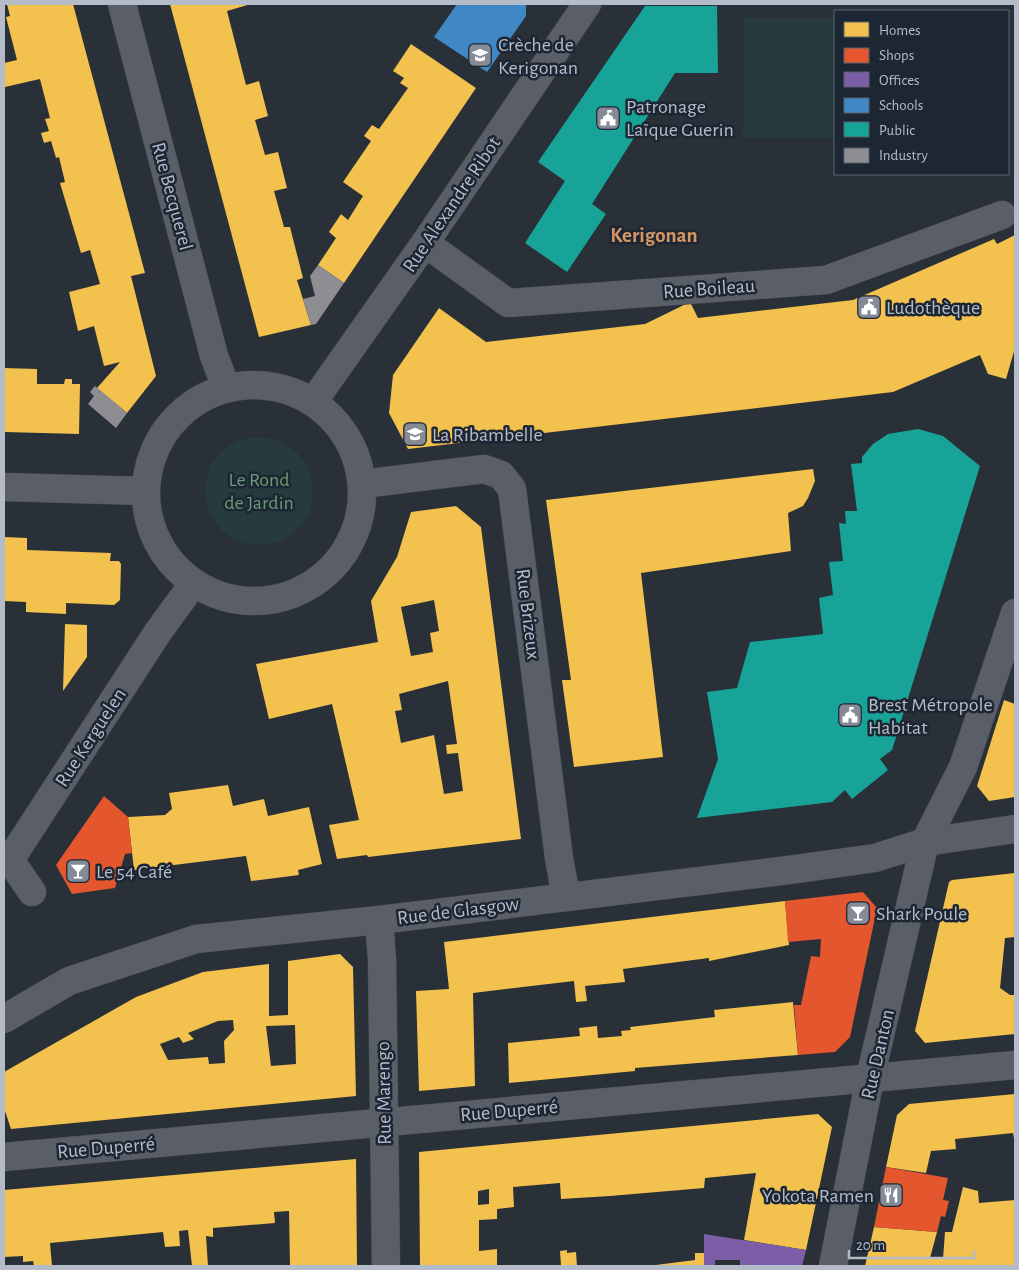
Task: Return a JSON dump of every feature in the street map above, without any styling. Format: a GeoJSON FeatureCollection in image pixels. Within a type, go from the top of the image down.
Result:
{"type":"FeatureCollection","features":[{"type":"Feature","properties":{"kind":"street","name":"Rue Becquerel"},"geometry":{"type":"LineString","coordinates":[[122,4],[214,356],[226,387]]}},
{"type":"Feature","properties":{"kind":"street","name":"Rue Alexandre Ribot"},"geometry":{"type":"LineString","coordinates":[[313,402],[425,243],[587,4]]}},
{"type":"Feature","properties":{"kind":"street","name":"Rue Boileau"},"geometry":{"type":"LineString","coordinates":[[425,243],[508,303],[826,280],[1002,215]]}},
{"type":"Feature","properties":{"kind":"street"},"geometry":{"type":"LineString","coordinates":[[256,384],[271,386],[286,389],[313,402],[338,424],[354,452],[362,484],[360,519],[346,551],[323,577],[293,594],[259,602],[225,598],[193,584],[167,559],[150,526],[145,491],[151,456],[168,425],[194,402],[226,387],[256,384]]}},
{"type":"Feature","properties":{"kind":"street","name":"Rue Brizeux"},"geometry":{"type":"LineString","coordinates":[[362,484],[484,469],[501,475],[512,490],[559,858],[566,897]]}},
{"type":"Feature","properties":{"kind":"street"},"geometry":{"type":"LineString","coordinates":[[4,487],[145,491]]}},
{"type":"Feature","properties":{"kind":"street","name":"Rue Kerguelen"},"geometry":{"type":"LineString","coordinates":[[32,892],[10,860],[158,632],[193,584]]}},
{"type":"Feature","properties":{"kind":"street","name":"Rue Danton"},"geometry":{"type":"LineString","coordinates":[[833,1266],[870,1078],[925,842],[962,767],[1015,613]]}},
{"type":"Feature","properties":{"kind":"street","name":"Rue de Glasgow"},"geometry":{"type":"LineString","coordinates":[[4,1019],[69,981],[196,938],[380,920],[566,897],[615,893],[868,859],[925,842],[1015,829]]}},
{"type":"Feature","properties":{"kind":"street","name":"Rue Marengo"},"geometry":{"type":"LineString","coordinates":[[380,920],[386,1266]]}},
{"type":"Feature","properties":{"kind":"street","name":"Rue Duperré"},"geometry":{"type":"LineString","coordinates":[[4,1157],[1015,1065]]}},
{"type":"Feature","properties":{"kind":"green space"},"geometry":{"type":"Polygon","coordinates":[[[744,18],[834,18],[834,138],[743,138],[744,18]]]}},
{"type":"Feature","properties":{"kind":"green space","name":"Le Rond de Jardin"},"geometry":{"type":"Polygon","coordinates":[[[259,437],[269,438],[289,446],[297,453],[304,461],[312,481],[312,501],[304,521],[297,529],[289,536],[269,544],[259,545],[249,544],[229,536],[221,529],[214,521],[206,501],[205,491],[206,481],[214,461],[221,453],[229,446],[249,438],[259,437]]]}},
{"type":"Feature","properties":{"kind":"building: Homes"},"geometry":{"type":"Polygon","coordinates":[[[7,4],[73,4],[145,273],[131,276],[156,376],[127,413],[97,388],[120,362],[104,366],[94,326],[78,331],[69,292],[100,284],[90,250],[81,253],[60,183],[65,182],[59,157],[56,158],[51,141],[44,143],[41,133],[49,131],[45,119],[50,118],[40,79],[5,87],[4,63],[17,60],[6,17],[10,16],[7,4]]]}},
{"type":"Feature","properties":{"kind":"building: Homes"},"geometry":{"type":"Polygon","coordinates":[[[170,4],[251,4],[227,11],[246,85],[259,81],[268,116],[255,120],[265,155],[278,152],[287,188],[274,191],[284,227],[290,227],[303,278],[297,280],[311,325],[259,337],[170,4]]]}},
{"type":"Feature","properties":{"kind":"building: Homes"},"geometry":{"type":"Polygon","coordinates":[[[411,44],[476,88],[344,283],[318,265],[336,238],[329,232],[341,214],[348,220],[363,196],[343,182],[371,141],[364,136],[372,125],[379,129],[408,88],[400,83],[404,78],[393,71],[411,44]]]}},
{"type":"Feature","properties":{"kind":"building: Homes"},"geometry":{"type":"Polygon","coordinates":[[[1015,235],[1015,348],[1006,379],[988,374],[980,355],[893,392],[408,449],[389,413],[393,375],[439,308],[486,342],[645,324],[690,302],[698,318],[853,300],[994,239],[997,244],[1015,235]]]}},
{"type":"Feature","properties":{"kind":"building: Homes"},"geometry":{"type":"Polygon","coordinates":[[[4,368],[37,369],[37,384],[64,384],[65,379],[72,379],[72,384],[80,384],[79,434],[4,432],[4,368]]]}},
{"type":"Feature","properties":{"kind":"building: Homes"},"geometry":{"type":"Polygon","coordinates":[[[813,469],[815,481],[808,498],[803,506],[788,513],[791,551],[641,573],[663,757],[574,767],[562,680],[571,680],[546,500],[813,469]]]}},
{"type":"Feature","properties":{"kind":"building: Homes"},"geometry":{"type":"Polygon","coordinates":[[[456,506],[481,527],[521,839],[337,859],[329,825],[359,820],[332,704],[269,719],[256,664],[378,642],[371,601],[397,557],[411,512],[456,506]],[[434,600],[401,607],[411,656],[433,652],[430,633],[439,631],[434,600]],[[448,681],[399,694],[402,710],[395,711],[401,743],[434,735],[444,794],[463,791],[458,753],[447,754],[446,745],[457,744],[448,681]]]}},
{"type":"Feature","properties":{"kind":"building: Homes"},"geometry":{"type":"Polygon","coordinates":[[[4,537],[27,538],[27,550],[111,553],[110,561],[119,561],[121,564],[120,600],[114,605],[66,603],[66,614],[26,612],[26,602],[4,601],[4,537]]]}},
{"type":"Feature","properties":{"kind":"building: Homes"},"geometry":{"type":"Polygon","coordinates":[[[65,624],[87,625],[87,657],[63,691],[65,624]]]}},
{"type":"Feature","properties":{"kind":"building: Homes"},"geometry":{"type":"Polygon","coordinates":[[[1004,700],[1015,704],[1015,797],[989,801],[977,786],[1004,700]]]}},
{"type":"Feature","properties":{"kind":"building: Homes"},"geometry":{"type":"Polygon","coordinates":[[[228,785],[233,806],[264,799],[268,816],[309,807],[322,864],[298,870],[299,875],[251,881],[246,856],[134,870],[128,817],[165,815],[172,809],[169,793],[228,785]]]}},
{"type":"Feature","properties":{"kind":"building: Homes"},"geometry":{"type":"Polygon","coordinates":[[[1015,873],[1015,937],[1005,938],[1000,988],[1010,995],[1015,995],[1015,1034],[925,1043],[915,1031],[949,882],[952,880],[1015,873]]]}},
{"type":"Feature","properties":{"kind":"building: Homes"},"geometry":{"type":"Polygon","coordinates":[[[785,901],[789,945],[709,961],[709,958],[623,969],[625,982],[585,986],[587,1001],[576,1002],[574,981],[473,993],[475,1086],[419,1091],[416,991],[449,989],[444,942],[785,901]]]}},
{"type":"Feature","properties":{"kind":"building: Homes"},"geometry":{"type":"Polygon","coordinates":[[[340,954],[353,967],[356,1096],[11,1129],[4,1108],[4,1072],[136,997],[203,972],[269,964],[269,1016],[288,1015],[288,961],[340,954]],[[233,1020],[218,1021],[188,1033],[194,1039],[183,1043],[179,1037],[160,1044],[168,1060],[208,1057],[209,1064],[225,1063],[224,1041],[234,1030],[233,1020]],[[295,1025],[266,1026],[271,1066],[296,1064],[295,1025]]]}},
{"type":"Feature","properties":{"kind":"building: Homes"},"geometry":{"type":"Polygon","coordinates":[[[793,1002],[798,1055],[635,1068],[635,1071],[509,1083],[508,1043],[580,1036],[579,1028],[597,1026],[598,1038],[622,1036],[621,1031],[631,1030],[630,1027],[715,1017],[714,1010],[793,1002]]]}},
{"type":"Feature","properties":{"kind":"building: Homes"},"geometry":{"type":"Polygon","coordinates":[[[1015,1094],[1015,1144],[1013,1133],[955,1139],[956,1149],[931,1151],[926,1173],[886,1167],[897,1115],[909,1104],[1015,1094]]]}},
{"type":"Feature","properties":{"kind":"building: Homes"},"geometry":{"type":"Polygon","coordinates":[[[818,1114],[832,1127],[806,1250],[744,1240],[756,1173],[705,1178],[704,1188],[561,1199],[560,1183],[513,1187],[514,1207],[497,1209],[497,1219],[479,1220],[479,1251],[497,1249],[497,1266],[420,1266],[419,1152],[818,1114]],[[489,1189],[478,1191],[478,1205],[489,1204],[489,1189]]]}},
{"type":"Feature","properties":{"kind":"building: Homes"},"geometry":{"type":"Polygon","coordinates":[[[356,1159],[357,1266],[290,1266],[289,1211],[274,1212],[275,1223],[213,1228],[213,1237],[206,1236],[208,1266],[192,1266],[188,1230],[179,1231],[180,1246],[165,1247],[163,1232],[50,1243],[52,1266],[34,1266],[33,1261],[23,1262],[23,1256],[4,1257],[4,1190],[356,1159]]]}},
{"type":"Feature","properties":{"kind":"building: Homes"},"geometry":{"type":"Polygon","coordinates":[[[963,1187],[978,1191],[979,1203],[1015,1200],[1015,1266],[865,1266],[874,1227],[937,1232],[930,1258],[943,1259],[945,1232],[952,1232],[963,1187]]]}},
{"type":"Feature","properties":{"kind":"building: Homes"},"geometry":{"type":"Polygon","coordinates":[[[567,1250],[567,1253],[576,1252],[577,1266],[561,1266],[560,1251],[567,1250]]]}},
{"type":"Feature","properties":{"kind":"building: Homes"},"geometry":{"type":"Polygon","coordinates":[[[695,1253],[704,1253],[704,1266],[648,1266],[695,1260],[695,1253]]]}},
{"type":"Feature","properties":{"kind":"building: Shops"},"geometry":{"type":"Polygon","coordinates":[[[104,796],[128,817],[132,853],[125,854],[115,888],[72,894],[56,865],[104,796]]]}},
{"type":"Feature","properties":{"kind":"building: Shops"},"geometry":{"type":"Polygon","coordinates":[[[863,892],[877,908],[850,1037],[835,1052],[798,1055],[794,1005],[801,1005],[811,956],[820,957],[821,939],[788,942],[785,901],[863,892]]]}},
{"type":"Feature","properties":{"kind":"building: Shops"},"geometry":{"type":"Polygon","coordinates":[[[886,1167],[948,1178],[943,1200],[949,1201],[945,1217],[941,1216],[937,1232],[874,1227],[886,1167]]]}},
{"type":"Feature","properties":{"kind":"building: Offices"},"geometry":{"type":"Polygon","coordinates":[[[704,1234],[806,1250],[802,1266],[740,1266],[740,1260],[715,1260],[715,1266],[704,1266],[704,1234]]]}},
{"type":"Feature","properties":{"kind":"building: Schools","name":"Crèche de Kerigonan"},"geometry":{"type":"Polygon","coordinates":[[[457,4],[526,4],[526,16],[487,72],[434,37],[457,4]]]}},
{"type":"Feature","properties":{"kind":"building: Public","name":"Patronage Laïque Guerin"},"geometry":{"type":"Polygon","coordinates":[[[645,6],[717,6],[718,73],[675,73],[592,204],[606,214],[567,272],[525,243],[565,181],[538,162],[645,6]]]}},
{"type":"Feature","properties":{"kind":"building: Public"},"geometry":{"type":"Polygon","coordinates":[[[918,429],[943,436],[980,466],[892,750],[880,759],[888,770],[852,799],[845,790],[832,802],[697,818],[718,759],[707,692],[737,688],[750,642],[823,634],[819,598],[833,595],[829,562],[843,561],[839,523],[846,524],[845,511],[857,511],[851,464],[862,463],[862,457],[873,444],[888,434],[918,429]]]}},
{"type":"Feature","properties":{"kind":"building: Industry"},"geometry":{"type":"Polygon","coordinates":[[[318,265],[344,283],[316,324],[311,325],[303,299],[315,296],[310,276],[318,265]]]}},
{"type":"Feature","properties":{"kind":"building: Industry"},"geometry":{"type":"Polygon","coordinates":[[[95,386],[127,413],[116,428],[88,404],[94,396],[90,392],[95,386]]]}},
{"type":"Feature","properties":{"kind":"place","name":"Crèche de Kerigonan"},"geometry":{"type":"Point","coordinates":[480,55]}},
{"type":"Feature","properties":{"kind":"place","name":"Patronage Laïque Guerin"},"geometry":{"type":"Point","coordinates":[608,118]}},
{"type":"Feature","properties":{"kind":"place","name":"Ludothèque"},"geometry":{"type":"Point","coordinates":[869,307]}},
{"type":"Feature","properties":{"kind":"place","name":"La Ribambelle"},"geometry":{"type":"Point","coordinates":[415,434]}},
{"type":"Feature","properties":{"kind":"place","name":"Brest Métropole Habitat"},"geometry":{"type":"Point","coordinates":[850,715]}},
{"type":"Feature","properties":{"kind":"place","name":"Le 54 Café"},"geometry":{"type":"Point","coordinates":[78,871]}},
{"type":"Feature","properties":{"kind":"place","name":"Shark Poule"},"geometry":{"type":"Point","coordinates":[858,913]}},
{"type":"Feature","properties":{"kind":"place","name":"Yokota Ramen"},"geometry":{"type":"Point","coordinates":[891,1195]}},
{"type":"Feature","properties":{"kind":"district","name":"Kerigonan"},"geometry":{"type":"Point","coordinates":[654,235]}}]}
